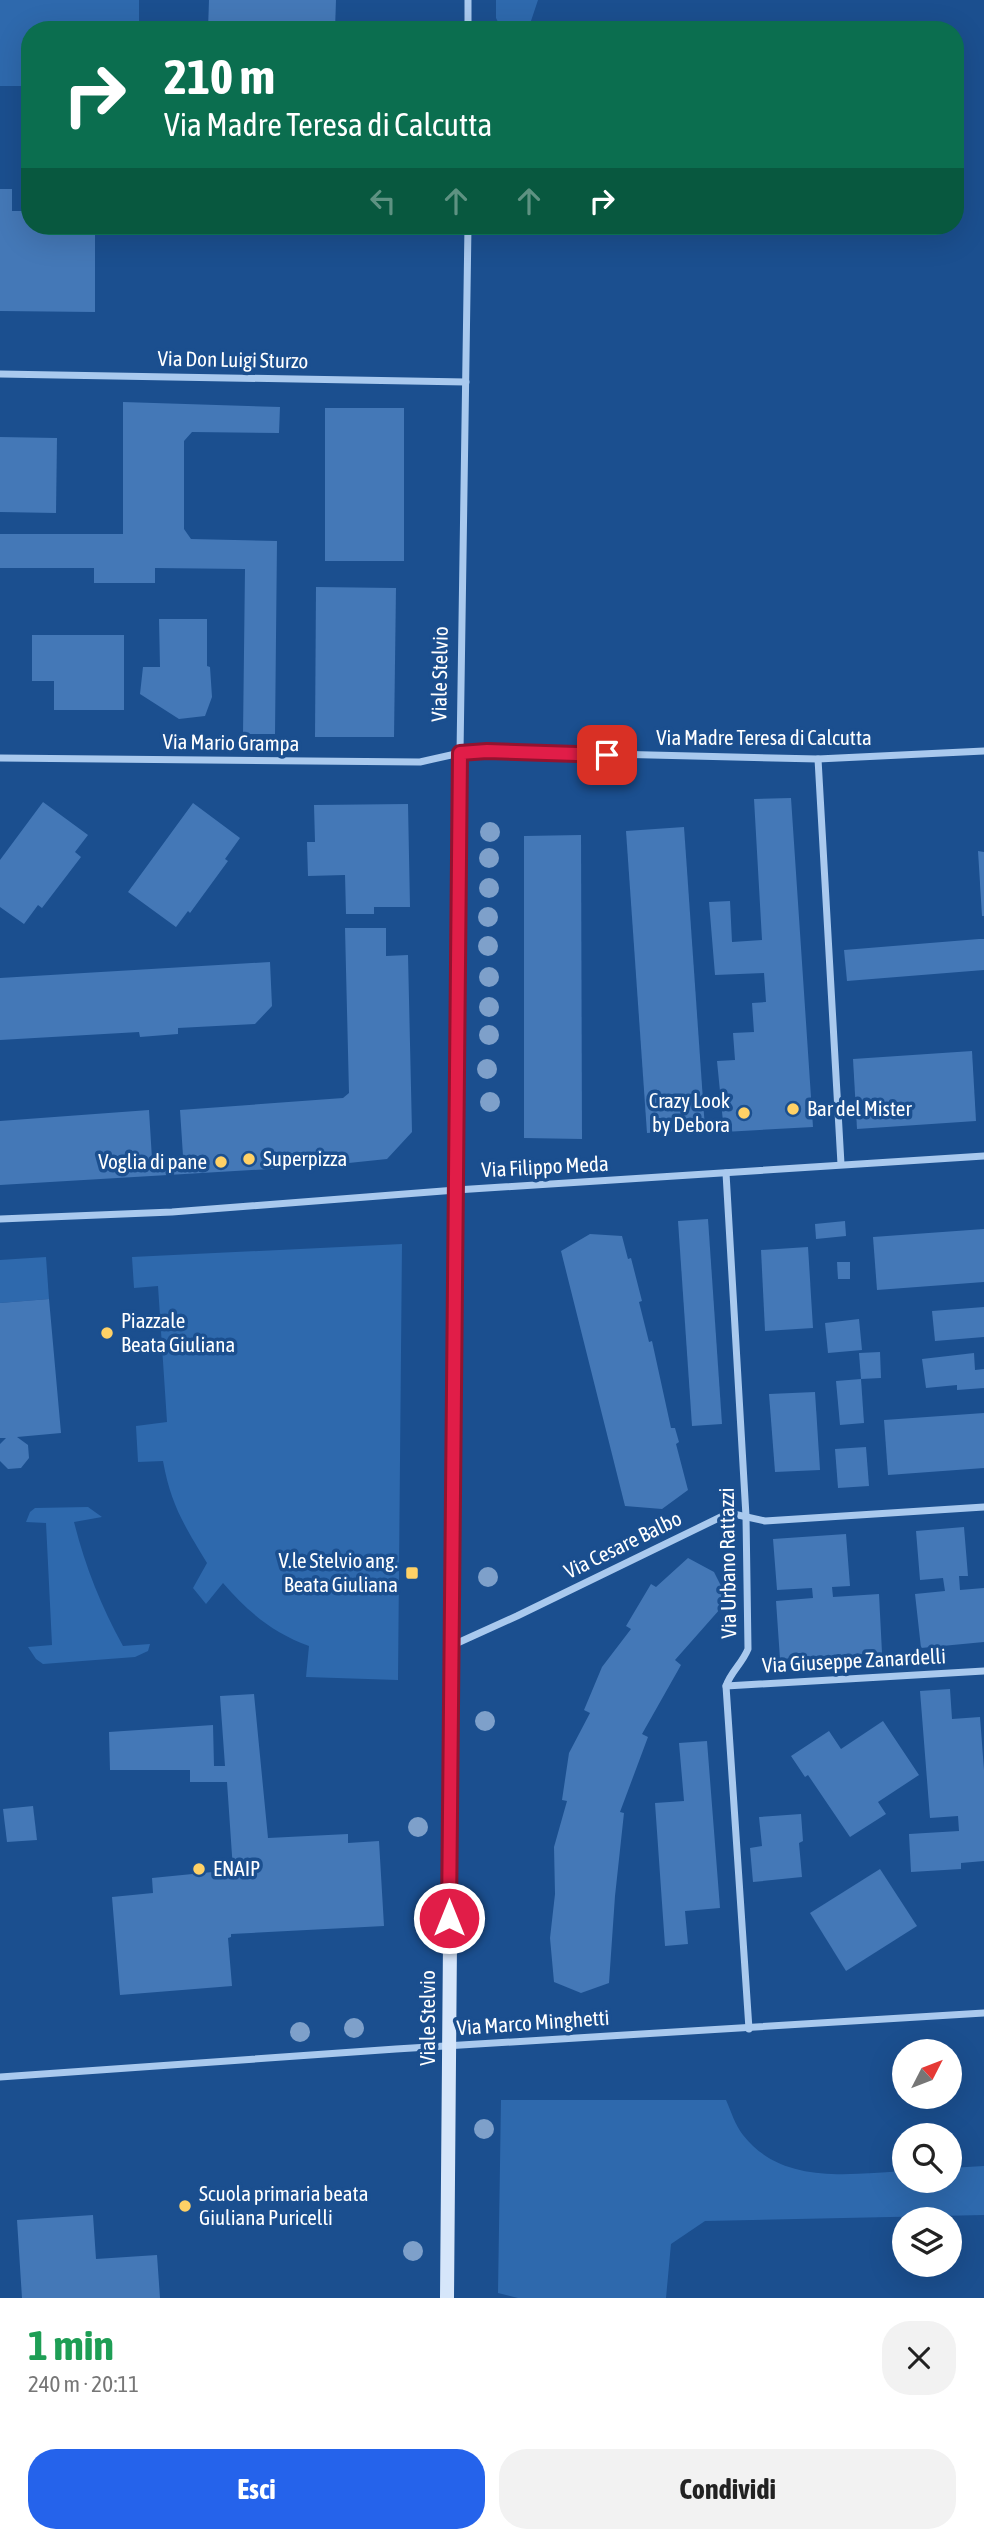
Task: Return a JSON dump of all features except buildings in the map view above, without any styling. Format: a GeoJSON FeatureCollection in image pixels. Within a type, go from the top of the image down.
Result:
{"type":"FeatureCollection","features":[{"type":"Feature","properties":{"kind":"street"},"geometry":{"type":"LineString","coordinates":[[468,0],[468,21]]}},
{"type":"Feature","properties":{"kind":"street","name":"Viale Stelvio"},"geometry":{"type":"LineString","coordinates":[[447,2298],[460,753],[468,235]]}},
{"type":"Feature","properties":{"kind":"street","name":"Via Don Luigi Sturzo"},"geometry":{"type":"LineString","coordinates":[[0,374],[466,382]]}},
{"type":"Feature","properties":{"kind":"street","name":"Via Madre Teresa di Calcutta"},"geometry":{"type":"LineString","coordinates":[[460,753],[487,751],[818,759],[984,751]]}},
{"type":"Feature","properties":{"kind":"street","name":"Via Mario Grampa"},"geometry":{"type":"LineString","coordinates":[[0,758],[420,762],[460,753]]}},
{"type":"Feature","properties":{"kind":"street"},"geometry":{"type":"LineString","coordinates":[[818,759],[841,1164]]}},
{"type":"Feature","properties":{"kind":"street","name":"Via Filippo Meda"},"geometry":{"type":"LineString","coordinates":[[0,1219],[172,1212],[456,1190],[984,1156]]}},
{"type":"Feature","properties":{"kind":"street","name":"Via Urbano Rattazzi"},"geometry":{"type":"LineString","coordinates":[[726,1173],[746,1517],[748,1649],[742,1664],[730,1674],[726,1686]]}},
{"type":"Feature","properties":{"kind":"street","name":"Via Cesare Balbo"},"geometry":{"type":"LineString","coordinates":[[452,1645],[729,1513],[765,1521],[984,1507]]}},
{"type":"Feature","properties":{"kind":"street","name":"Via Giuseppe Zanardelli"},"geometry":{"type":"LineString","coordinates":[[726,1686],[984,1671]]}},
{"type":"Feature","properties":{"kind":"street"},"geometry":{"type":"LineString","coordinates":[[726,1686],[748,2029]]}},
{"type":"Feature","properties":{"kind":"street","name":"Via Marco Minghetti"},"geometry":{"type":"LineString","coordinates":[[0,2077],[984,2013]]}},
{"type":"Feature","properties":{"kind":"shaded area"},"geometry":{"type":"Polygon","coordinates":[[[0,0],[139,0],[139,21],[21,21],[21,86],[0,86],[0,0]]]}},
{"type":"Feature","properties":{"kind":"shaded area"},"geometry":{"type":"Polygon","coordinates":[[[496,0],[538,0],[531,21],[498,21],[496,0]]]}},
{"type":"Feature","properties":{"kind":"shaded area"},"geometry":{"type":"Polygon","coordinates":[[[402,1244],[398,1680],[306,1677],[309,1646],[284,1635],[262,1620],[223,1583],[206,1604],[193,1588],[207,1563],[179,1514],[163,1461],[138,1462],[136,1426],[167,1422],[158,1286],[134,1288],[132,1257],[402,1244]]]}},
{"type":"Feature","properties":{"kind":"shaded area"},"geometry":{"type":"Polygon","coordinates":[[[46,1257],[49,1299],[0,1303],[0,1260],[46,1257]]]}},
{"type":"Feature","properties":{"kind":"shaded area"},"geometry":{"type":"Polygon","coordinates":[[[88,1507],[102,1517],[74,1522],[101,1601],[123,1646],[150,1644],[148,1651],[135,1657],[43,1664],[28,1647],[52,1645],[46,1523],[26,1522],[35,1508],[88,1507]]]}},
{"type":"Feature","properties":{"kind":"shaded area"},"geometry":{"type":"Polygon","coordinates":[[[501,2100],[726,2100],[743,2135],[759,2151],[777,2162],[817,2173],[892,2172],[892,2193],[962,2193],[962,2167],[984,2166],[984,2215],[962,2215],[962,2207],[892,2207],[892,2217],[705,2221],[671,2244],[666,2298],[518,2298],[498,2293],[501,2100]]]}},
{"type":"Feature","properties":{"kind":"place","name":"Bar del Mister"},"geometry":{"type":"Point","coordinates":[793,1109]}},
{"type":"Feature","properties":{"kind":"place","name":"Crazy Look by Debora"},"geometry":{"type":"Point","coordinates":[744,1113]}},
{"type":"Feature","properties":{"kind":"place","name":"Superpizza"},"geometry":{"type":"Point","coordinates":[249,1159]}},
{"type":"Feature","properties":{"kind":"place","name":"Voglia di pane"},"geometry":{"type":"Point","coordinates":[221,1162]}},
{"type":"Feature","properties":{"kind":"place","name":"Piazzale Beata Giuliana"},"geometry":{"type":"Point","coordinates":[107,1333]}},
{"type":"Feature","properties":{"kind":"place","name":"V.le Stelvio ang. Beata Giuliana"},"geometry":{"type":"Point","coordinates":[412,1573]}},
{"type":"Feature","properties":{"kind":"place","name":"ENAIP"},"geometry":{"type":"Point","coordinates":[199,1869]}},
{"type":"Feature","properties":{"kind":"place","name":"Scuola primaria beata Giuliana Puricelli"},"geometry":{"type":"Point","coordinates":[185,2206]}},
{"type":"Feature","properties":{"kind":"route"},"geometry":{"type":"LineString","coordinates":[[449,1918],[460,753],[487,751],[607,755]]}}]}
